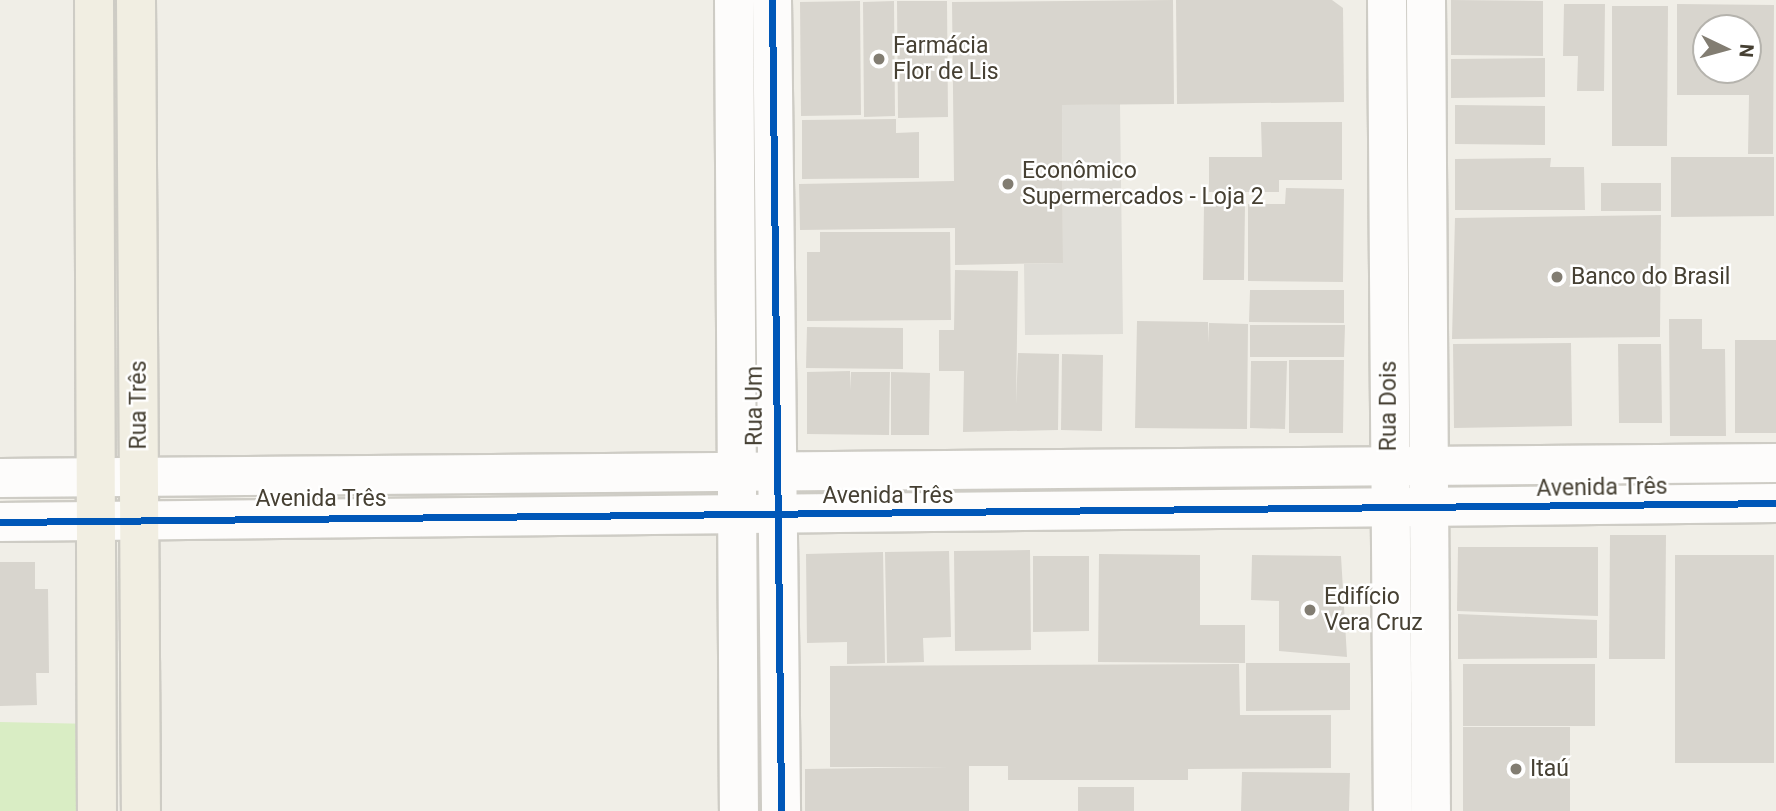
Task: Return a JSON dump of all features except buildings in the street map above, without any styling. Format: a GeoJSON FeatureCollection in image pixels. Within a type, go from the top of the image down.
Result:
{"type":"FeatureCollection","features":[{"type":"Feature","properties":{"kind":"main road","name":"Rua Três"},"geometry":{"type":"LineString","coordinates":[[94,0],[97,811]]}},
{"type":"Feature","properties":{"kind":"main road","name":"Rua Três"},"geometry":{"type":"LineString","coordinates":[[136,0],[141,811]]}},
{"type":"Feature","properties":{"kind":"street","name":"Rua Um"},"geometry":{"type":"LineString","coordinates":[[734,0],[739,811]]}},
{"type":"Feature","properties":{"kind":"street","name":"Rua Um"},"geometry":{"type":"LineString","coordinates":[[772,0],[775,469],[781,811]]}},
{"type":"Feature","properties":{"kind":"street","name":"Rua Dois"},"geometry":{"type":"LineString","coordinates":[[1387,0],[1393,811]]}},
{"type":"Feature","properties":{"kind":"street","name":"Rua Dois"},"geometry":{"type":"LineString","coordinates":[[1426,0],[1431,811]]}},
{"type":"Feature","properties":{"kind":"street","name":"Avenida Três"},"geometry":{"type":"LineString","coordinates":[[0,478],[775,469],[1776,463]]}},
{"type":"Feature","properties":{"kind":"street","name":"Avenida Três"},"geometry":{"type":"LineString","coordinates":[[0,522],[1429,511],[1776,503]]}},
{"type":"Feature","properties":{"kind":"green space"},"geometry":{"type":"Polygon","coordinates":[[[0,722],[94,724],[95,811],[0,811],[0,722]]]}},
{"type":"Feature","properties":{"kind":"shaded area"},"geometry":{"type":"Polygon","coordinates":[[[1120,104],[1123,334],[1025,335],[1024,264],[1063,263],[1062,105],[1120,104]]]}},
{"type":"Feature","properties":{"kind":"cycle path"},"geometry":{"type":"LineString","coordinates":[[772,0],[781,811]]}},
{"type":"Feature","properties":{"kind":"cycle path"},"geometry":{"type":"LineString","coordinates":[[0,522],[1776,503]]}},
{"type":"Feature","properties":{"kind":"place","name":"Farmácia Flor de Lis"},"geometry":{"type":"Point","coordinates":[879,59]}},
{"type":"Feature","properties":{"kind":"place","name":"Econômico Supermercados - Loja 2"},"geometry":{"type":"Point","coordinates":[1008,184]}},
{"type":"Feature","properties":{"kind":"place","name":"Banco do Brasil"},"geometry":{"type":"Point","coordinates":[1557,277]}},
{"type":"Feature","properties":{"kind":"place","name":"Edifício Vera Cruz"},"geometry":{"type":"Point","coordinates":[1310,610]}},
{"type":"Feature","properties":{"kind":"place","name":"Itaú"},"geometry":{"type":"Point","coordinates":[1516,769]}}]}
